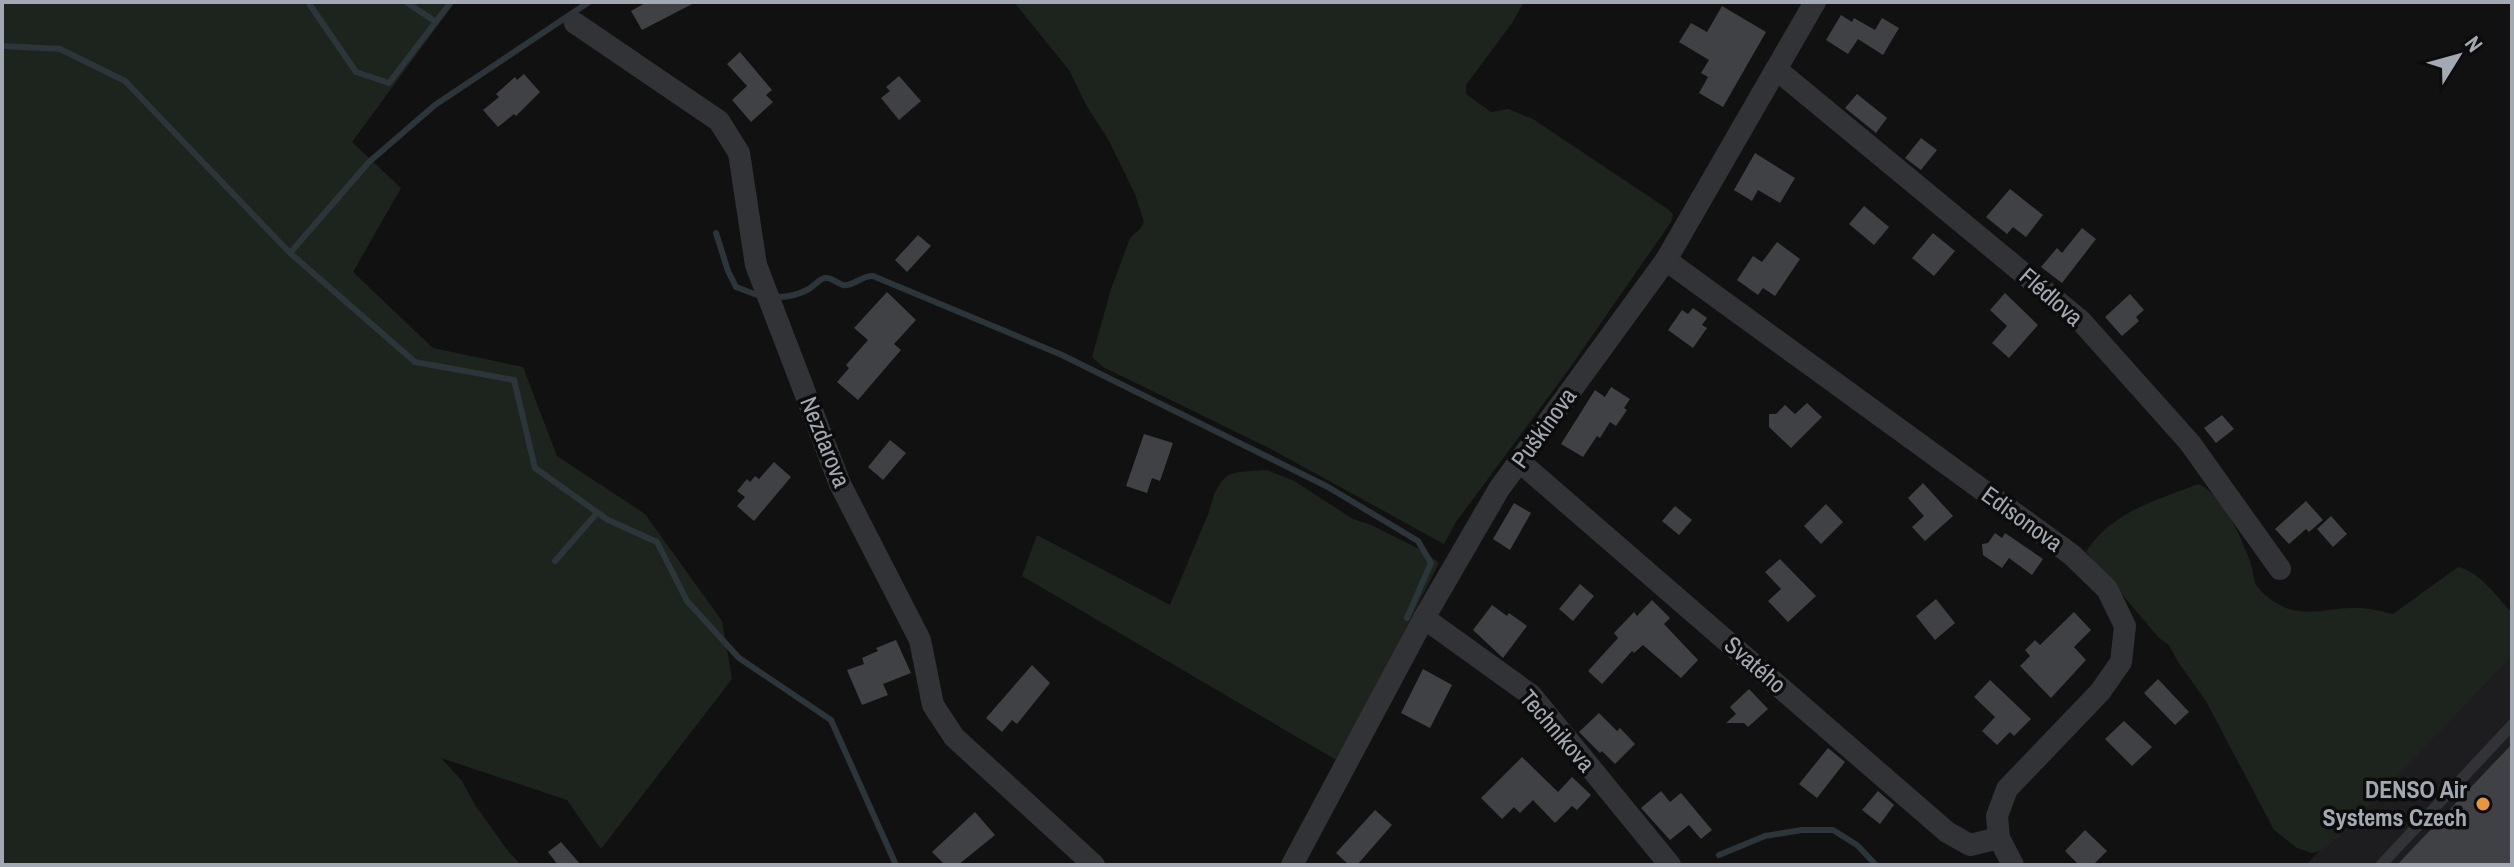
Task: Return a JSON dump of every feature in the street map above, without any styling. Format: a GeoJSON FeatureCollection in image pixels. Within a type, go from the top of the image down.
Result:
{"type":"FeatureCollection","features":[{"type":"Feature","properties":{"kind":"street","name":"Puškinova"},"geometry":{"type":"LineString","coordinates":[[1292,865],[1424,618],[1499,489],[1666,260],[1815,2]]}},
{"type":"Feature","properties":{"kind":"street","name":"Nezdarova"},"geometry":{"type":"LineString","coordinates":[[575,23],[719,121],[739,153],[756,265],[840,484],[920,640],[933,705],[954,737],[1094,865]]}},
{"type":"Feature","properties":{"kind":"street","name":"Flédlova"},"geometry":{"type":"LineString","coordinates":[[1776,69],[2081,321],[2190,443],[2280,569]]}},
{"type":"Feature","properties":{"kind":"street","name":"Edisonova"},"geometry":{"type":"LineString","coordinates":[[1666,260],[2072,555],[2107,589],[2125,626],[2121,662],[2100,692],[2007,789],[1997,816],[1999,838]]}},
{"type":"Feature","properties":{"kind":"street","name":"Svatého"},"geometry":{"type":"LineString","coordinates":[[1520,462],[1947,832],[1970,845],[1999,838]]}},
{"type":"Feature","properties":{"kind":"street","name":"Technikova"},"geometry":{"type":"LineString","coordinates":[[1424,618],[1531,695],[1670,865]]}},
{"type":"Feature","properties":{"kind":"street"},"geometry":{"type":"LineString","coordinates":[[1999,838],[2013,865]]}},
{"type":"Feature","properties":{"kind":"lane"},"geometry":{"type":"LineString","coordinates":[[2381,865],[2512,725]]}},
{"type":"Feature","properties":{"kind":"shaded area"},"geometry":{"type":"Polygon","coordinates":[[[2,2],[455,2],[352,142],[401,188],[353,272],[433,348],[523,367],[557,456],[645,514],[722,621],[732,679],[601,849],[567,800],[441,758],[462,781],[475,805],[521,865],[2,865],[2,2]]]}},
{"type":"Feature","properties":{"kind":"shaded area"},"geometry":{"type":"Polygon","coordinates":[[[1014,2],[1524,2],[1466,85],[1466,94],[1491,112],[1508,109],[1533,119],[1669,210],[1673,215],[1671,222],[1569,369],[1456,522],[1444,544],[1269,448],[1103,367],[1092,357],[1111,289],[1130,238],[1144,222],[1135,194],[1108,139],[1086,105],[1069,70],[1014,2]]]}},
{"type":"Feature","properties":{"kind":"shaded area"},"geometry":{"type":"Polygon","coordinates":[[[1267,470],[1294,481],[1353,519],[1425,552],[1439,563],[1338,761],[1022,576],[1037,535],[1170,605],[1221,482],[1228,475],[1239,472],[1267,470]]]}},
{"type":"Feature","properties":{"kind":"shaded area"},"geometry":{"type":"Polygon","coordinates":[[[2198,484],[2216,497],[2231,519],[2252,567],[2255,583],[2270,599],[2284,607],[2304,612],[2361,608],[2393,614],[2458,567],[2481,579],[2512,613],[2512,656],[2341,835],[2322,850],[2312,853],[2297,848],[2274,830],[2206,701],[2169,645],[2159,638],[2086,552],[2109,526],[2122,517],[2198,484]]]}},
{"type":"Feature","properties":{"kind":"shaded area"},"geometry":{"type":"Polygon","coordinates":[[[2512,648],[2512,865],[2306,865],[2512,648]]]}},
{"type":"Feature","properties":{"kind":"building"},"geometry":{"type":"Polygon","coordinates":[[[647,2],[696,2],[642,30],[631,11],[647,2]]]}},
{"type":"Feature","properties":{"kind":"building"},"geometry":{"type":"Polygon","coordinates":[[[1722,6],[1766,32],[1723,107],[1699,93],[1708,77],[1701,73],[1709,60],[1679,42],[1691,23],[1707,32],[1722,6]]]}},
{"type":"Feature","properties":{"kind":"building"},"geometry":{"type":"Polygon","coordinates":[[[1841,15],[1852,22],[1854,18],[1875,30],[1882,18],[1899,28],[1883,55],[1858,39],[1848,54],[1826,40],[1841,15]]]}},
{"type":"Feature","properties":{"kind":"building"},"geometry":{"type":"Polygon","coordinates":[[[740,52],[772,90],[766,95],[773,102],[751,122],[732,100],[747,86],[727,64],[740,52]]]}},
{"type":"Feature","properties":{"kind":"building"},"geometry":{"type":"Polygon","coordinates":[[[524,74],[540,92],[516,116],[514,114],[498,127],[483,110],[499,97],[496,94],[515,77],[517,80],[524,74]]]}},
{"type":"Feature","properties":{"kind":"building"},"geometry":{"type":"Polygon","coordinates":[[[899,76],[921,101],[899,120],[881,98],[890,91],[886,87],[899,76]]]}},
{"type":"Feature","properties":{"kind":"building"},"geometry":{"type":"Polygon","coordinates":[[[1857,94],[1887,118],[1876,133],[1845,108],[1857,94]]]}},
{"type":"Feature","properties":{"kind":"building"},"geometry":{"type":"Polygon","coordinates":[[[1921,138],[1937,150],[1921,170],[1905,158],[1921,138]]]}},
{"type":"Feature","properties":{"kind":"building"},"geometry":{"type":"Polygon","coordinates":[[[1755,153],[1795,178],[1780,203],[1758,190],[1752,201],[1734,190],[1755,153]]]}},
{"type":"Feature","properties":{"kind":"building"},"geometry":{"type":"Polygon","coordinates":[[[2010,189],[2043,215],[2026,237],[2013,227],[2007,234],[1986,217],[2010,189]]]}},
{"type":"Feature","properties":{"kind":"building"},"geometry":{"type":"Polygon","coordinates":[[[1864,206],[1889,227],[1874,245],[1849,224],[1864,206]]]}},
{"type":"Feature","properties":{"kind":"building"},"geometry":{"type":"Polygon","coordinates":[[[2082,228],[2096,239],[2062,283],[2041,267],[2057,248],[2062,253],[2082,228]]]}},
{"type":"Feature","properties":{"kind":"building"},"geometry":{"type":"Polygon","coordinates":[[[1933,233],[1955,251],[1934,276],[1912,258],[1933,233]]]}},
{"type":"Feature","properties":{"kind":"building"},"geometry":{"type":"Polygon","coordinates":[[[918,235],[931,246],[907,272],[895,260],[918,235]]]}},
{"type":"Feature","properties":{"kind":"building"},"geometry":{"type":"Polygon","coordinates":[[[1777,242],[1800,259],[1775,296],[1763,288],[1758,295],[1737,280],[1753,256],[1762,262],[1777,242]]]}},
{"type":"Feature","properties":{"kind":"building"},"geometry":{"type":"Polygon","coordinates":[[[887,292],[916,320],[894,344],[901,350],[858,400],[837,382],[849,368],[846,365],[868,340],[854,328],[887,292]]]}},
{"type":"Feature","properties":{"kind":"building"},"geometry":{"type":"Polygon","coordinates":[[[2005,293],[2038,325],[2009,358],[1992,343],[2007,326],[1990,310],[2005,293]]]}},
{"type":"Feature","properties":{"kind":"building"},"geometry":{"type":"Polygon","coordinates":[[[2130,294],[2144,310],[2136,317],[2139,321],[2122,336],[2105,317],[2130,294]]]}},
{"type":"Feature","properties":{"kind":"building"},"geometry":{"type":"Polygon","coordinates":[[[1693,308],[1707,318],[1702,325],[1707,328],[1693,348],[1668,330],[1682,310],[1688,314],[1693,308]]]}},
{"type":"Feature","properties":{"kind":"building"},"geometry":{"type":"Polygon","coordinates":[[[1611,387],[1630,399],[1624,408],[1627,410],[1616,426],[1610,422],[1583,457],[1561,444],[1595,390],[1605,397],[1611,387]]]}},
{"type":"Feature","properties":{"kind":"building"},"geometry":{"type":"Polygon","coordinates":[[[1807,403],[1822,417],[1791,448],[1769,427],[1769,414],[1776,414],[1785,405],[1795,414],[1807,403]]]}},
{"type":"Feature","properties":{"kind":"building"},"geometry":{"type":"Polygon","coordinates":[[[2222,415],[2234,429],[2216,443],[2204,428],[2222,415]]]}},
{"type":"Feature","properties":{"kind":"building"},"geometry":{"type":"Polygon","coordinates":[[[1144,434],[1173,443],[1160,481],[1152,478],[1147,493],[1126,486],[1144,434]]]}},
{"type":"Feature","properties":{"kind":"building"},"geometry":{"type":"Polygon","coordinates":[[[890,440],[906,453],[883,480],[868,467],[890,440]]]}},
{"type":"Feature","properties":{"kind":"building"},"geometry":{"type":"Polygon","coordinates":[[[774,462],[791,477],[754,521],[737,506],[745,497],[737,491],[747,479],[750,482],[755,476],[759,479],[774,462]]]}},
{"type":"Feature","properties":{"kind":"building"},"geometry":{"type":"Polygon","coordinates":[[[1923,483],[1953,516],[1925,541],[1912,527],[1924,516],[1908,498],[1923,483]]]}},
{"type":"Feature","properties":{"kind":"building"},"geometry":{"type":"Polygon","coordinates":[[[2306,501],[2323,520],[2309,532],[2306,529],[2289,544],[2275,529],[2306,501]]]}},
{"type":"Feature","properties":{"kind":"building"},"geometry":{"type":"Polygon","coordinates":[[[1514,503],[1531,513],[1510,550],[1493,539],[1514,503]]]}},
{"type":"Feature","properties":{"kind":"building"},"geometry":{"type":"Polygon","coordinates":[[[1826,504],[1843,522],[1821,544],[1804,526],[1826,504]]]}},
{"type":"Feature","properties":{"kind":"building"},"geometry":{"type":"Polygon","coordinates":[[[1675,506],[1692,520],[1679,535],[1662,521],[1675,506]]]}},
{"type":"Feature","properties":{"kind":"building"},"geometry":{"type":"Polygon","coordinates":[[[2331,516],[2347,534],[2333,547],[2317,529],[2331,516]]]}},
{"type":"Feature","properties":{"kind":"building"},"geometry":{"type":"Polygon","coordinates":[[[1995,533],[2002,538],[2005,533],[2043,559],[2032,575],[2009,558],[2002,568],[1983,555],[1982,544],[1988,543],[1995,533]]]}},
{"type":"Feature","properties":{"kind":"building"},"geometry":{"type":"Polygon","coordinates":[[[1780,559],[1816,596],[1788,622],[1768,601],[1781,589],[1765,572],[1780,559]]]}},
{"type":"Feature","properties":{"kind":"building"},"geometry":{"type":"Polygon","coordinates":[[[1580,584],[1594,596],[1573,621],[1559,609],[1580,584]]]}},
{"type":"Feature","properties":{"kind":"building"},"geometry":{"type":"Polygon","coordinates":[[[1936,599],[1955,623],[1935,640],[1916,616],[1936,599]]]}},
{"type":"Feature","properties":{"kind":"building"},"geometry":{"type":"Polygon","coordinates":[[[1652,600],[1670,618],[1664,624],[1698,660],[1681,678],[1643,645],[1634,653],[1632,651],[1602,684],[1588,671],[1618,638],[1614,633],[1634,612],[1637,616],[1652,600]]]}},
{"type":"Feature","properties":{"kind":"building"},"geometry":{"type":"Polygon","coordinates":[[[1492,605],[1527,626],[1503,658],[1473,630],[1492,605]]]}},
{"type":"Feature","properties":{"kind":"building"},"geometry":{"type":"Polygon","coordinates":[[[2074,612],[2091,630],[2074,647],[2086,660],[2051,698],[2020,666],[2030,656],[2025,650],[2035,640],[2040,645],[2074,612]]]}},
{"type":"Feature","properties":{"kind":"building"},"geometry":{"type":"Polygon","coordinates":[[[896,640],[911,673],[883,684],[888,695],[862,705],[847,670],[864,664],[862,658],[896,640]]]}},
{"type":"Feature","properties":{"kind":"building"},"geometry":{"type":"Polygon","coordinates":[[[1032,665],[1050,683],[1017,724],[1012,720],[1002,732],[986,718],[1032,665]]]}},
{"type":"Feature","properties":{"kind":"building"},"geometry":{"type":"Polygon","coordinates":[[[1423,669],[1452,685],[1430,728],[1401,713],[1423,669]]]}},
{"type":"Feature","properties":{"kind":"building"},"geometry":{"type":"Polygon","coordinates":[[[2158,679],[2189,712],[2175,725],[2144,693],[2158,679]]]}},
{"type":"Feature","properties":{"kind":"building"},"geometry":{"type":"Polygon","coordinates":[[[1990,680],[2031,719],[2014,736],[2010,732],[1997,745],[1982,731],[1995,717],[1974,697],[1990,680]]]}},
{"type":"Feature","properties":{"kind":"building"},"geometry":{"type":"Polygon","coordinates":[[[1749,689],[1768,709],[1748,727],[1744,723],[1726,723],[1736,714],[1730,707],[1749,689]]]}},
{"type":"Feature","properties":{"kind":"building"},"geometry":{"type":"Polygon","coordinates":[[[1599,713],[1635,744],[1615,764],[1579,732],[1599,713]]]}},
{"type":"Feature","properties":{"kind":"building"},"geometry":{"type":"Polygon","coordinates":[[[2124,721],[2152,747],[2132,766],[2105,739],[2124,721]]]}},
{"type":"Feature","properties":{"kind":"building","name":"DENSO Air Systems Czech"},"geometry":{"type":"Polygon","coordinates":[[[2512,744],[2512,865],[2397,865],[2512,744]]]}},
{"type":"Feature","properties":{"kind":"building"},"geometry":{"type":"Polygon","coordinates":[[[1828,748],[1845,762],[1817,798],[1799,784],[1828,748]]]}},
{"type":"Feature","properties":{"kind":"building"},"geometry":{"type":"Polygon","coordinates":[[[1522,757],[1558,792],[1572,777],[1591,795],[1577,810],[1572,806],[1555,823],[1533,800],[1520,813],[1514,807],[1502,819],[1481,798],[1522,757]]]}},
{"type":"Feature","properties":{"kind":"building"},"geometry":{"type":"Polygon","coordinates":[[[1661,791],[1670,802],[1681,793],[1712,830],[1701,839],[1689,825],[1670,840],[1641,808],[1661,791]]]}},
{"type":"Feature","properties":{"kind":"building"},"geometry":{"type":"Polygon","coordinates":[[[1878,791],[1894,805],[1880,824],[1862,810],[1878,791]]]}},
{"type":"Feature","properties":{"kind":"building"},"geometry":{"type":"Polygon","coordinates":[[[1375,810],[1392,825],[1357,865],[1349,865],[1336,853],[1375,810]]]}},
{"type":"Feature","properties":{"kind":"building"},"geometry":{"type":"Polygon","coordinates":[[[975,812],[995,835],[958,865],[945,865],[932,852],[975,812]]]}},
{"type":"Feature","properties":{"kind":"building"},"geometry":{"type":"Polygon","coordinates":[[[2085,830],[2107,851],[2093,865],[2079,865],[2065,851],[2085,830]]]}},
{"type":"Feature","properties":{"kind":"building"},"geometry":{"type":"Polygon","coordinates":[[[561,842],[581,865],[558,865],[548,852],[561,842]]]}},
{"type":"Feature","properties":{"kind":"waterway"},"geometry":{"type":"LineString","coordinates":[[308,2],[356,72],[389,83],[451,2]]}},
{"type":"Feature","properties":{"kind":"waterway"},"geometry":{"type":"LineString","coordinates":[[406,2],[436,22]]}},
{"type":"Feature","properties":{"kind":"waterway"},"geometry":{"type":"LineString","coordinates":[[2,46],[60,49],[125,81],[290,253],[369,162],[435,105],[589,2]]}},
{"type":"Feature","properties":{"kind":"waterway"},"geometry":{"type":"LineString","coordinates":[[716,233],[736,287],[760,296]]}},
{"type":"Feature","properties":{"kind":"waterway"},"geometry":{"type":"LineString","coordinates":[[290,253],[415,362],[514,380],[535,468],[608,520],[657,542],[687,601],[739,658],[831,720],[896,865]]}},
{"type":"Feature","properties":{"kind":"waterway"},"geometry":{"type":"LineString","coordinates":[[778,297],[801,293],[825,278],[847,285],[873,276],[1062,355],[1328,487],[1418,541],[1431,563],[1407,618]]}},
{"type":"Feature","properties":{"kind":"waterway"},"geometry":{"type":"LineString","coordinates":[[555,561],[597,513]]}},
{"type":"Feature","properties":{"kind":"waterway"},"geometry":{"type":"LineString","coordinates":[[1719,855],[1765,836],[1802,830],[1833,830],[1857,845],[1876,865]]}},
{"type":"Feature","properties":{"kind":"place","name":"DENSO Air Systems Czech"},"geometry":{"type":"Point","coordinates":[2483,804]}}]}
